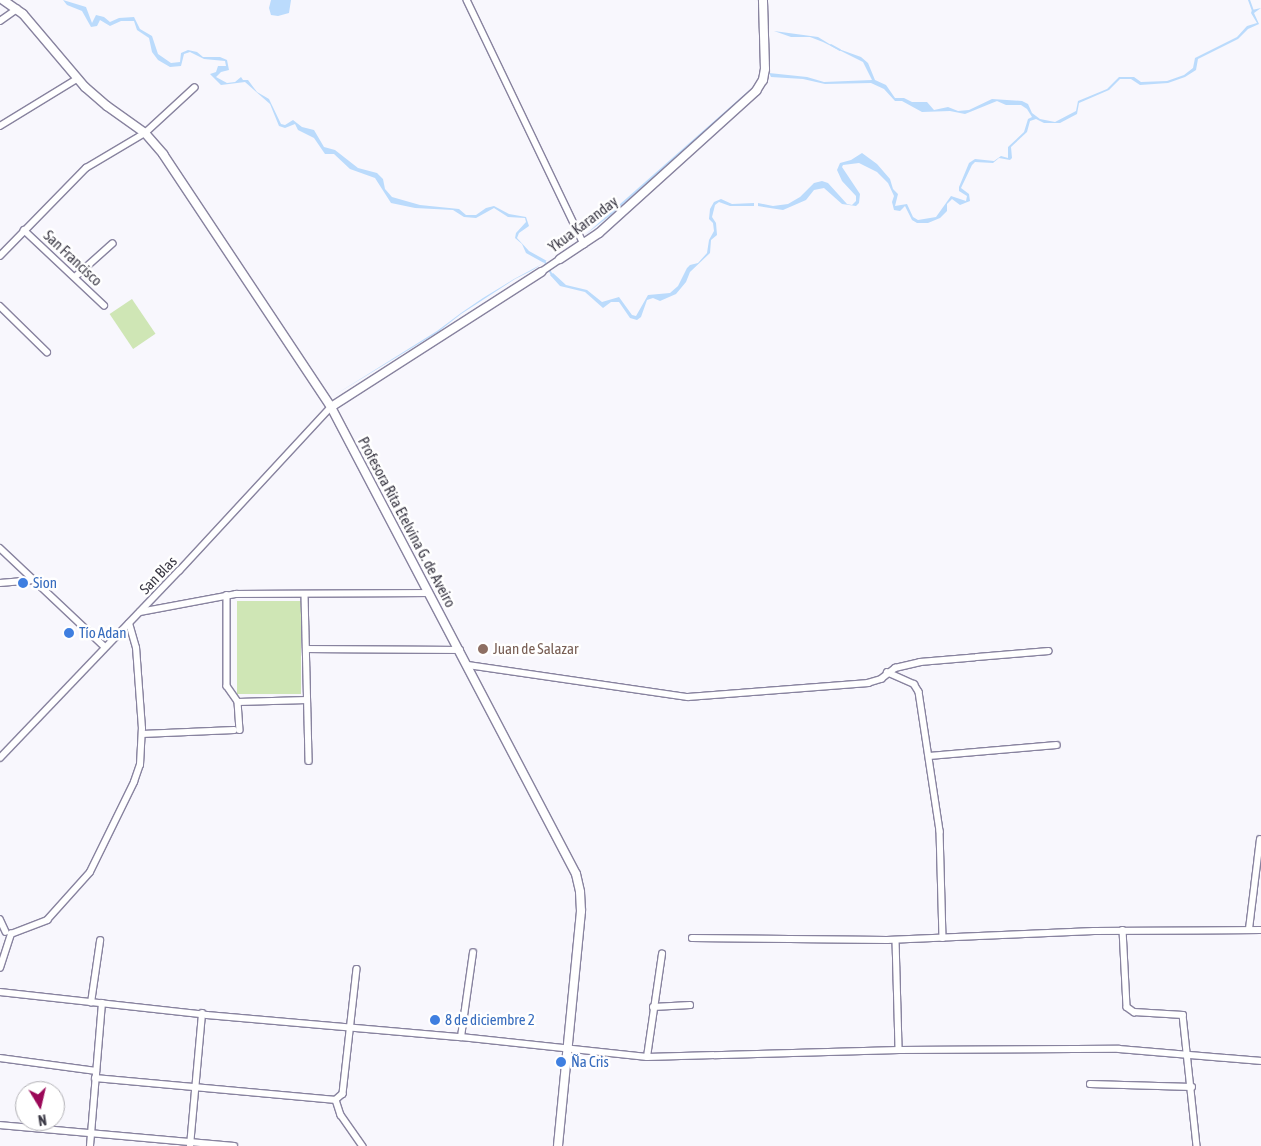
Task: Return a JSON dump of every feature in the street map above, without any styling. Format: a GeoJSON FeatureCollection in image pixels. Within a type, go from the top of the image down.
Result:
{"type":"FeatureCollection","features":[{"type":"Feature","properties":{"kind":"street","name":"Profesora Rita Etelvina G. de Aveiro"},"geometry":{"type":"LineString","coordinates":[[3,0],[17,9],[32,23],[77,79],[107,106],[145,134],[164,154],[331,407],[572,866],[579,882],[580,911],[558,1146]]}},
{"type":"Feature","properties":{"kind":"street"},"geometry":{"type":"LineString","coordinates":[[467,0],[584,244]]}},
{"type":"Feature","properties":{"kind":"street","name":"Ykua Karanday"},"geometry":{"type":"LineString","coordinates":[[331,407],[599,233],[756,91],[764,74],[766,61],[763,0]]}},
{"type":"Feature","properties":{"kind":"street"},"geometry":{"type":"LineString","coordinates":[[0,21],[17,9]]}},
{"type":"Feature","properties":{"kind":"street"},"geometry":{"type":"LineString","coordinates":[[0,126],[77,79]]}},
{"type":"Feature","properties":{"kind":"street"},"geometry":{"type":"LineString","coordinates":[[0,256],[86,168],[145,134],[194,88]]}},
{"type":"Feature","properties":{"kind":"street","name":"San Francisco"},"geometry":{"type":"LineString","coordinates":[[24,230],[104,305]]}},
{"type":"Feature","properties":{"kind":"street"},"geometry":{"type":"LineString","coordinates":[[76,277],[112,244]]}},
{"type":"Feature","properties":{"kind":"street"},"geometry":{"type":"LineString","coordinates":[[0,306],[47,352]]}},
{"type":"Feature","properties":{"kind":"street","name":"San Blas"},"geometry":{"type":"LineString","coordinates":[[0,758],[129,624],[331,407]]}},
{"type":"Feature","properties":{"kind":"street"},"geometry":{"type":"LineString","coordinates":[[0,548],[106,647]]}},
{"type":"Feature","properties":{"kind":"street"},"geometry":{"type":"LineString","coordinates":[[0,583],[35,580]]}},
{"type":"Feature","properties":{"kind":"street"},"geometry":{"type":"LineString","coordinates":[[140,612],[228,596],[429,593]]}},
{"type":"Feature","properties":{"kind":"street"},"geometry":{"type":"LineString","coordinates":[[305,595],[309,761]]}},
{"type":"Feature","properties":{"kind":"street"},"geometry":{"type":"LineString","coordinates":[[142,734],[237,730],[238,702],[228,686],[228,596]]}},
{"type":"Feature","properties":{"kind":"street"},"geometry":{"type":"LineString","coordinates":[[0,919],[3,934],[33,927],[46,920],[90,872],[134,782],[140,765],[142,734],[136,648],[129,624]]}},
{"type":"Feature","properties":{"kind":"street"},"geometry":{"type":"LineString","coordinates":[[306,649],[460,650]]}},
{"type":"Feature","properties":{"kind":"street"},"geometry":{"type":"LineString","coordinates":[[468,665],[688,697],[842,687],[868,683],[881,678],[887,672],[902,665],[1048,651]]}},
{"type":"Feature","properties":{"kind":"street"},"geometry":{"type":"LineString","coordinates":[[887,672],[914,684],[919,692],[940,831],[943,938]]}},
{"type":"Feature","properties":{"kind":"street"},"geometry":{"type":"LineString","coordinates":[[238,702],[307,700]]}},
{"type":"Feature","properties":{"kind":"street"},"geometry":{"type":"LineString","coordinates":[[929,756],[1056,745]]}},
{"type":"Feature","properties":{"kind":"street"},"geometry":{"type":"LineString","coordinates":[[1249,928],[1260,840]]}},
{"type":"Feature","properties":{"kind":"street"},"geometry":{"type":"LineString","coordinates":[[692,938],[896,940],[1123,930],[1249,928],[1261,930]]}},
{"type":"Feature","properties":{"kind":"street"},"geometry":{"type":"LineString","coordinates":[[1123,930],[1127,1007],[1134,1012],[1184,1015],[1197,1146]]}},
{"type":"Feature","properties":{"kind":"street"},"geometry":{"type":"LineString","coordinates":[[0,968],[6,945],[14,932]]}},
{"type":"Feature","properties":{"kind":"street"},"geometry":{"type":"LineString","coordinates":[[896,940],[899,1050]]}},
{"type":"Feature","properties":{"kind":"street"},"geometry":{"type":"LineString","coordinates":[[91,1002],[100,941]]}},
{"type":"Feature","properties":{"kind":"street"},"geometry":{"type":"LineString","coordinates":[[460,1037],[473,953]]}},
{"type":"Feature","properties":{"kind":"street"},"geometry":{"type":"LineString","coordinates":[[647,1057],[662,954]]}},
{"type":"Feature","properties":{"kind":"street"},"geometry":{"type":"LineString","coordinates":[[0,1058],[96,1074],[195,1087],[336,1100],[343,1094],[356,969]]}},
{"type":"Feature","properties":{"kind":"street"},"geometry":{"type":"LineString","coordinates":[[0,992],[102,1004],[350,1026],[647,1057],[899,1050],[1119,1049],[1188,1053],[1261,1061]]}},
{"type":"Feature","properties":{"kind":"street"},"geometry":{"type":"LineString","coordinates":[[90,1146],[102,1004]]}},
{"type":"Feature","properties":{"kind":"street"},"geometry":{"type":"LineString","coordinates":[[653,1007],[690,1005]]}},
{"type":"Feature","properties":{"kind":"street"},"geometry":{"type":"LineString","coordinates":[[191,1144],[202,1014]]}},
{"type":"Feature","properties":{"kind":"street"},"geometry":{"type":"LineString","coordinates":[[1090,1084],[1192,1087]]}},
{"type":"Feature","properties":{"kind":"street"},"geometry":{"type":"LineString","coordinates":[[336,1100],[341,1115],[363,1146]]}},
{"type":"Feature","properties":{"kind":"street"},"geometry":{"type":"LineString","coordinates":[[0,1125],[92,1132],[191,1144],[234,1146]]}},
{"type":"Feature","properties":{"kind":"green space"},"geometry":{"type":"Polygon","coordinates":[[[132,299],[155,334],[133,349],[110,314],[132,299]]]}},
{"type":"Feature","properties":{"kind":"green space"},"geometry":{"type":"Polygon","coordinates":[[[237,601],[301,601],[301,694],[237,694],[237,601]]]}},
{"type":"Feature","properties":{"kind":"water"},"geometry":{"type":"Polygon","coordinates":[[[63,0],[86,7],[92,23],[96,15],[104,17],[110,22],[119,18],[134,17],[140,29],[152,36],[158,54],[171,63],[180,62],[181,53],[188,50],[197,52],[203,57],[220,57],[227,60],[229,70],[221,72],[216,77],[227,83],[235,82],[241,77],[243,80],[248,80],[257,92],[269,99],[281,124],[285,125],[293,120],[302,127],[314,130],[324,147],[335,150],[358,168],[377,173],[383,179],[385,189],[392,197],[420,205],[459,209],[466,215],[476,215],[486,208],[494,206],[509,214],[526,217],[529,226],[519,233],[517,238],[529,251],[547,261],[578,240],[537,268],[515,279],[461,314],[438,332],[333,396],[437,331],[483,298],[514,279],[544,263],[526,253],[522,244],[515,238],[516,233],[526,222],[525,218],[508,217],[494,208],[476,218],[464,217],[453,210],[415,208],[391,203],[375,178],[350,169],[334,154],[325,154],[314,138],[298,130],[295,124],[285,128],[279,126],[270,104],[245,82],[221,85],[210,74],[216,72],[218,66],[226,66],[225,61],[204,59],[190,52],[184,54],[181,66],[170,67],[158,60],[152,52],[149,38],[137,30],[134,21],[121,21],[110,26],[100,20],[97,26],[91,27],[82,11],[67,5],[63,0]]]}},
{"type":"Feature","properties":{"kind":"water"},"geometry":{"type":"Polygon","coordinates":[[[271,0],[291,0],[289,13],[278,16],[271,15],[269,8],[271,0]]]}},
{"type":"Feature","properties":{"kind":"water"},"geometry":{"type":"Polygon","coordinates":[[[1261,8],[1254,13],[1259,24],[1248,29],[1238,39],[1198,59],[1196,70],[1185,77],[1168,83],[1140,85],[1131,79],[1120,79],[1109,90],[1079,103],[1077,114],[1060,123],[1044,123],[1036,119],[1030,121],[1027,132],[1011,147],[1012,158],[1010,160],[999,158],[993,163],[975,162],[972,165],[961,188],[969,194],[970,201],[960,205],[952,199],[947,204],[947,211],[940,218],[928,223],[917,223],[912,220],[905,206],[900,211],[894,210],[892,202],[894,196],[888,183],[877,172],[859,163],[843,165],[842,167],[860,194],[859,203],[856,206],[842,204],[824,188],[814,190],[806,200],[783,210],[758,206],[758,203],[773,206],[788,204],[800,197],[814,183],[822,181],[828,183],[847,204],[852,205],[856,201],[856,196],[842,181],[837,170],[840,163],[851,160],[862,153],[877,164],[890,179],[893,189],[898,194],[895,206],[907,204],[913,217],[918,220],[936,217],[951,196],[966,201],[967,196],[959,191],[959,187],[969,163],[975,159],[994,161],[1001,156],[1008,158],[1008,147],[1024,132],[1028,119],[1032,117],[1027,109],[1021,105],[1006,105],[997,101],[965,114],[950,111],[922,112],[902,101],[895,101],[884,89],[871,83],[825,84],[803,79],[771,77],[769,73],[807,77],[824,82],[872,80],[863,62],[823,42],[810,37],[791,37],[774,31],[818,37],[836,48],[861,57],[868,63],[875,80],[886,85],[895,98],[904,98],[912,102],[927,102],[934,110],[948,107],[958,111],[969,110],[992,99],[1022,101],[1028,104],[1032,113],[1040,119],[1055,122],[1076,111],[1078,101],[1107,89],[1119,77],[1134,77],[1141,82],[1167,81],[1184,75],[1193,68],[1195,58],[1237,37],[1247,26],[1257,23],[1251,13],[1252,10],[1261,8]]]}},
{"type":"Feature","properties":{"kind":"water"},"geometry":{"type":"Polygon","coordinates":[[[755,85],[742,99],[612,214],[585,235],[755,85]]]}},
{"type":"Feature","properties":{"kind":"water"},"geometry":{"type":"Polygon","coordinates":[[[721,199],[732,204],[754,203],[754,206],[730,206],[719,202],[715,205],[712,217],[716,223],[717,235],[711,240],[710,253],[690,272],[686,282],[676,294],[660,301],[653,298],[647,300],[641,317],[637,320],[630,318],[619,302],[611,302],[603,308],[585,292],[560,286],[550,275],[553,273],[566,285],[587,290],[602,302],[619,297],[632,315],[636,316],[648,295],[670,293],[678,286],[687,268],[698,263],[707,253],[709,240],[714,231],[713,223],[709,219],[710,209],[714,202],[721,199]]]}},
{"type":"Feature","properties":{"kind":"pier"},"geometry":{"type":"Polygon","coordinates":[[[565,248],[567,251],[550,265],[531,274],[530,272],[565,248]]]}},
{"type":"Feature","properties":{"kind":"waterway"},"geometry":{"type":"LineString","coordinates":[[1249,0],[1253,11]]}},
{"type":"Feature","properties":{"kind":"waterway"},"geometry":{"type":"LineString","coordinates":[[831,45],[840,50]]}},
{"type":"Feature","properties":{"kind":"waterway"},"geometry":{"type":"LineString","coordinates":[[545,262],[552,275]]}},
{"type":"Feature","properties":{"kind":"place","name":"Sion"},"geometry":{"type":"Point","coordinates":[23,583]}},
{"type":"Feature","properties":{"kind":"place","name":"Tío Adan"},"geometry":{"type":"Point","coordinates":[69,633]}},
{"type":"Feature","properties":{"kind":"place","name":"Juan de Salazar"},"geometry":{"type":"Point","coordinates":[483,649]}},
{"type":"Feature","properties":{"kind":"place","name":"8 de diciembre 2"},"geometry":{"type":"Point","coordinates":[435,1020]}},
{"type":"Feature","properties":{"kind":"place","name":"Ña Cris"},"geometry":{"type":"Point","coordinates":[561,1062]}}]}
